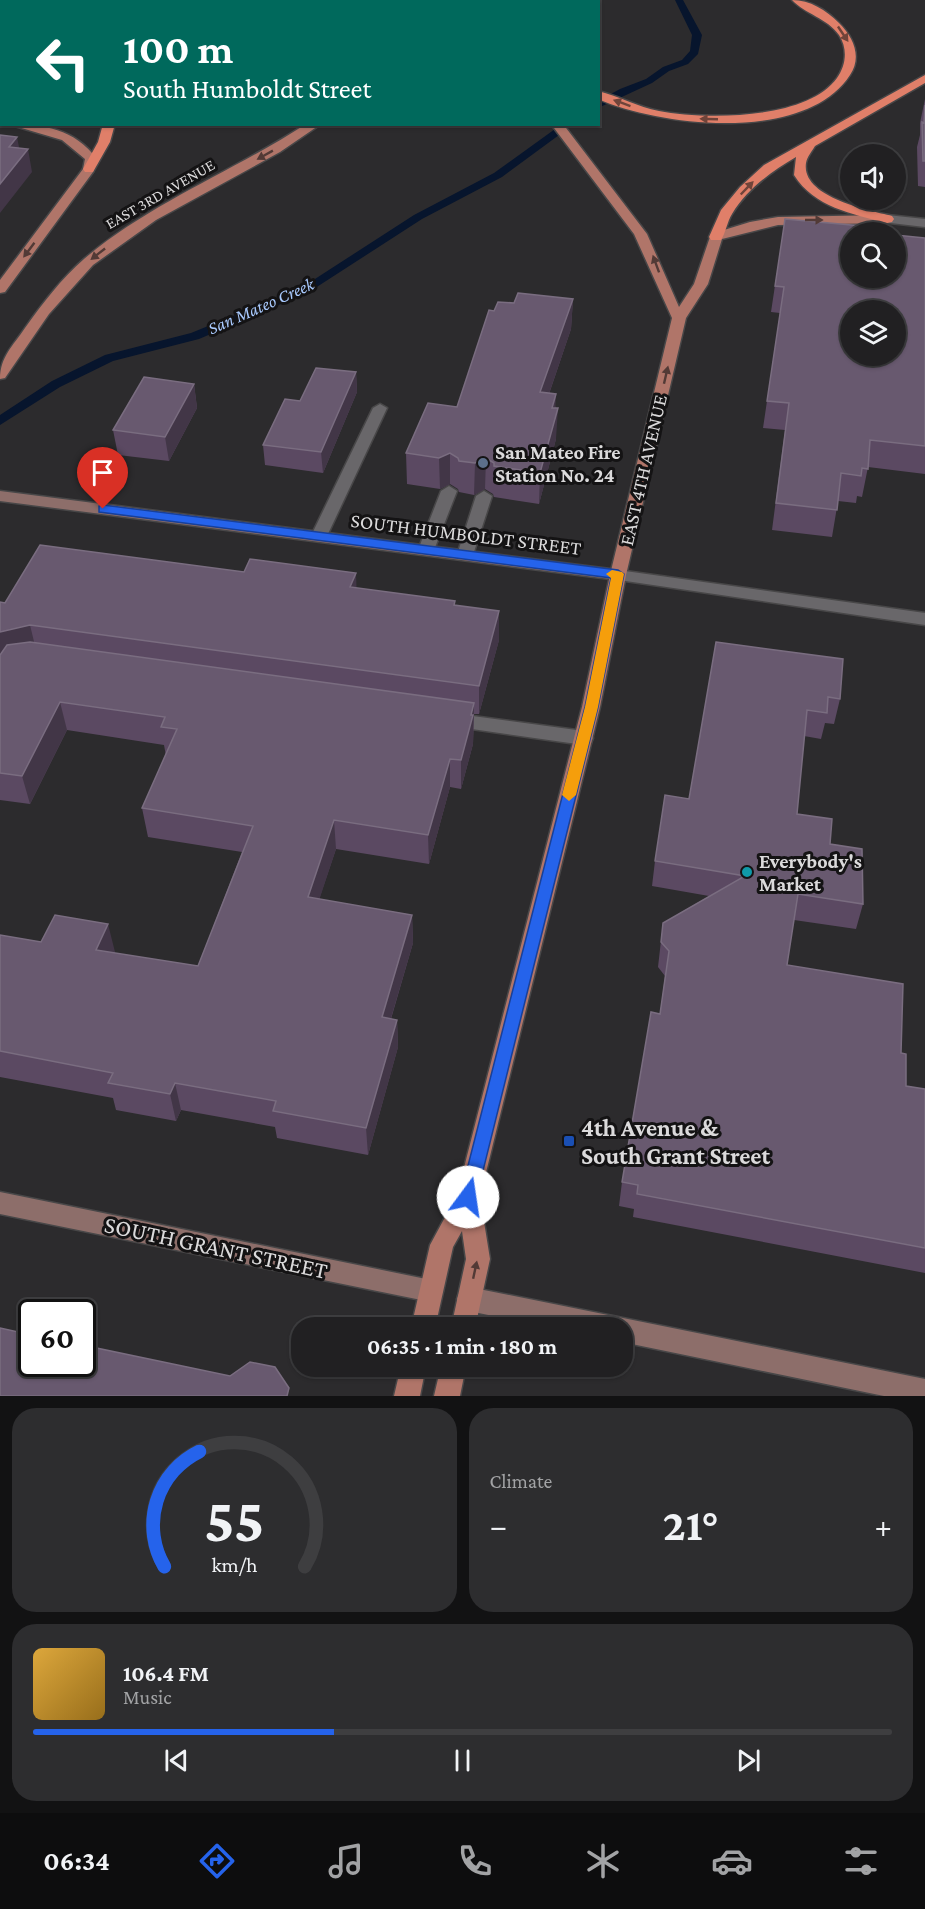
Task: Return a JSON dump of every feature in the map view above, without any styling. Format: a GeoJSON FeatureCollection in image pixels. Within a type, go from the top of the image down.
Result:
{"type":"FeatureCollection","features":[{"type":"Feature","properties":{"kind":"highway"},"geometry":{"type":"LineString","coordinates":[[600,95],[646,111],[709,119],[748,118],[796,108],[819,99],[837,88],[847,74],[852,60],[850,46],[843,31],[831,19],[797,0]]}},
{"type":"Feature","properties":{"kind":"highway"},"geometry":{"type":"LineString","coordinates":[[716,237],[726,213],[744,190],[768,168],[925,78]]}},
{"type":"Feature","properties":{"kind":"highway"},"geometry":{"type":"LineString","coordinates":[[89,170],[104,142],[108,126]]}},
{"type":"Feature","properties":{"kind":"highway"},"geometry":{"type":"LineString","coordinates":[[812,142],[801,154],[797,165],[800,178],[807,188],[840,206],[887,219]]}},
{"type":"Feature","properties":{"kind":"main road"},"geometry":{"type":"LineString","coordinates":[[0,289],[89,170],[91,159],[84,148],[60,134],[23,126]]}},
{"type":"Feature","properties":{"kind":"main road","name":"EAST 3RD AVENUE"},"geometry":{"type":"LineString","coordinates":[[4,369],[50,303],[88,262],[151,217],[276,149],[312,126]]}},
{"type":"Feature","properties":{"kind":"main road"},"geometry":{"type":"LineString","coordinates":[[558,126],[578,155],[633,223],[651,252],[667,298],[679,318]]}},
{"type":"Feature","properties":{"kind":"main road"},"geometry":{"type":"LineString","coordinates":[[716,237],[755,225],[778,221],[887,219]]}},
{"type":"Feature","properties":{"kind":"main road","name":"EAST 4TH AVENUE"},"geometry":{"type":"LineString","coordinates":[[425,1317],[442,1245],[468,1197],[584,738],[618,574],[679,318],[701,284],[716,237]]}},
{"type":"Feature","properties":{"kind":"main road","name":"EAST 4TH AVENUE"},"geometry":{"type":"LineString","coordinates":[[465,1317],[478,1259],[468,1197]]}},
{"type":"Feature","properties":{"kind":"main road"},"geometry":{"type":"LineString","coordinates":[[407,1396],[411,1377]]}},
{"type":"Feature","properties":{"kind":"main road"},"geometry":{"type":"LineString","coordinates":[[447,1396],[451,1377]]}},
{"type":"Feature","properties":{"kind":"street"},"geometry":{"type":"LineString","coordinates":[[887,219],[925,223]]}},
{"type":"Feature","properties":{"kind":"street"},"geometry":{"type":"LineString","coordinates":[[319,536],[380,408]]}},
{"type":"Feature","properties":{"kind":"street"},"geometry":{"type":"LineString","coordinates":[[426,550],[449,491]]}},
{"type":"Feature","properties":{"kind":"street","name":"SOUTH HUMBOLDT STREET"},"geometry":{"type":"LineString","coordinates":[[0,496],[618,574],[925,619]]}},
{"type":"Feature","properties":{"kind":"street"},"geometry":{"type":"LineString","coordinates":[[465,555],[484,496]]}},
{"type":"Feature","properties":{"kind":"street"},"geometry":{"type":"LineString","coordinates":[[432,717],[584,738]]}},
{"type":"Feature","properties":{"kind":"street","name":"SOUTH GRANT STREET"},"geometry":{"type":"LineString","coordinates":[[0,1203],[431,1290]]}},
{"type":"Feature","properties":{"kind":"street"},"geometry":{"type":"LineString","coordinates":[[469,1299],[557,1317]]}},
{"type":"Feature","properties":{"kind":"street"},"geometry":{"type":"LineString","coordinates":[[633,1332],[925,1392]]}},
{"type":"Feature","properties":{"kind":"building"},"geometry":{"type":"Polygon","coordinates":[[[925,105],[925,161],[923,161],[922,122],[924,123],[925,105]]]}},
{"type":"Feature","properties":{"kind":"building"},"geometry":{"type":"Polygon","coordinates":[[[0,135],[17,137],[9,147],[28,149],[0,184],[0,135]]]}},
{"type":"Feature","properties":{"kind":"building"},"geometry":{"type":"Polygon","coordinates":[[[785,219],[840,224],[840,288],[906,288],[906,236],[925,238],[925,446],[870,440],[868,469],[862,468],[861,476],[841,473],[837,510],[776,503],[789,403],[767,401],[784,287],[775,286],[785,219]]]}},
{"type":"Feature","properties":{"kind":"building"},"geometry":{"type":"Polygon","coordinates":[[[518,293],[573,299],[540,392],[556,394],[552,408],[558,408],[540,473],[494,466],[494,463],[486,458],[475,463],[459,461],[450,453],[439,458],[406,453],[428,403],[457,407],[489,310],[494,311],[498,302],[514,303],[518,293]]]}},
{"type":"Feature","properties":{"kind":"building"},"geometry":{"type":"Polygon","coordinates":[[[316,368],[356,372],[321,452],[263,445],[285,399],[300,401],[316,368]]]}},
{"type":"Feature","properties":{"kind":"building"},"geometry":{"type":"Polygon","coordinates":[[[144,377],[194,384],[165,437],[113,430],[144,377]]]}},
{"type":"Feature","properties":{"kind":"building"},"geometry":{"type":"Polygon","coordinates":[[[40,545],[244,572],[250,559],[356,573],[350,587],[455,601],[454,605],[499,611],[479,686],[30,625],[0,632],[0,602],[5,603],[40,545]]]}},
{"type":"Feature","properties":{"kind":"building"},"geometry":{"type":"Polygon","coordinates":[[[30,642],[474,703],[461,760],[450,759],[428,835],[334,820],[308,897],[412,915],[382,1017],[397,1020],[366,1128],[273,1111],[276,1101],[175,1083],[170,1094],[108,1083],[113,1073],[0,1051],[0,935],[41,942],[55,915],[108,924],[96,950],[198,966],[253,826],[142,808],[177,729],[161,727],[165,717],[60,702],[22,776],[0,773],[0,655],[7,645],[30,642]]]}},
{"type":"Feature","properties":{"kind":"building"},"geometry":{"type":"Polygon","coordinates":[[[716,642],[843,659],[840,699],[828,697],[827,713],[807,710],[797,814],[832,819],[830,844],[862,849],[863,904],[798,894],[787,965],[903,984],[901,1053],[906,1054],[906,1086],[925,1089],[925,1248],[637,1194],[638,1185],[622,1182],[651,1012],[660,1014],[669,951],[661,942],[663,923],[745,876],[655,861],[665,795],[689,799],[716,642]]]}},
{"type":"Feature","properties":{"kind":"building"},"geometry":{"type":"Polygon","coordinates":[[[0,1328],[18,1332],[18,1377],[96,1377],[96,1348],[230,1376],[250,1362],[275,1367],[289,1388],[287,1396],[0,1396],[0,1328]]]}},
{"type":"Feature","properties":{"kind":"waterway","name":"San Mateo Creek"},"geometry":{"type":"LineString","coordinates":[[600,104],[623,91],[649,81],[666,69],[685,62],[695,52],[697,35],[679,0]]}},
{"type":"Feature","properties":{"kind":"waterway","name":"San Mateo Creek"},"geometry":{"type":"LineString","coordinates":[[0,421],[56,384],[109,358],[195,336],[305,290],[418,217],[498,175],[566,126]]}},
{"type":"Feature","properties":{"kind":"slow traffic"},"geometry":{"type":"LineString","coordinates":[[569,795],[591,707],[618,574],[612,574]]}},
{"type":"Feature","properties":{"kind":"place","name":"San Mateo Fire Station No. 24"},"geometry":{"type":"Point","coordinates":[483,463]}},
{"type":"Feature","properties":{"kind":"place","name":"Everybody's Market"},"geometry":{"type":"Point","coordinates":[747,872]}},
{"type":"Feature","properties":{"kind":"place","name":"4th Avenue & South Grant Street"},"geometry":{"type":"Point","coordinates":[569,1141]}},
{"type":"Feature","properties":{"kind":"route"},"geometry":{"type":"LineString","coordinates":[[103,509],[618,574],[591,707],[468,1197]]}}]}
